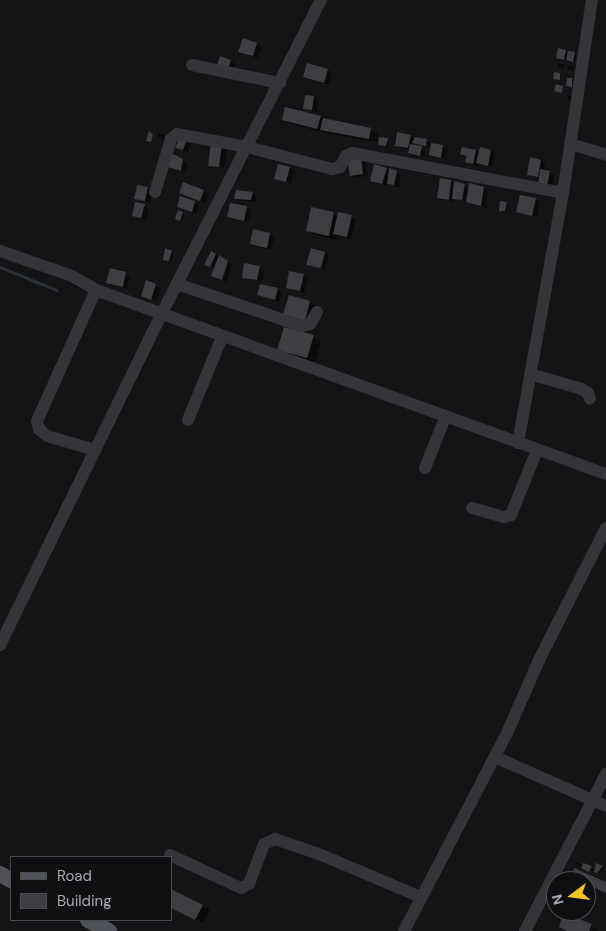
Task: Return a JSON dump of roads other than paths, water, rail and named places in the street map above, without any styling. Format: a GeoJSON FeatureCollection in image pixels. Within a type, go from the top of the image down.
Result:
{"type":"FeatureCollection","features":[{"type":"Feature","properties":{"kind":"main road"},"geometry":{"type":"LineString","coordinates":[[90,921],[109,931]]}},
{"type":"Feature","properties":{"kind":"street"},"geometry":{"type":"LineString","coordinates":[[0,645],[161,316],[321,0]]}},
{"type":"Feature","properties":{"kind":"street"},"geometry":{"type":"LineString","coordinates":[[518,443],[564,193],[592,0]]}},
{"type":"Feature","properties":{"kind":"street"},"geometry":{"type":"LineString","coordinates":[[192,65],[280,83]]}},
{"type":"Feature","properties":{"kind":"street"},"geometry":{"type":"LineString","coordinates":[[155,192],[171,139],[174,135],[247,147],[332,169],[340,167],[347,154],[352,153],[564,193]]}},
{"type":"Feature","properties":{"kind":"street"},"geometry":{"type":"LineString","coordinates":[[571,144],[606,154]]}},
{"type":"Feature","properties":{"kind":"street"},"geometry":{"type":"LineString","coordinates":[[0,250],[72,276],[96,290],[161,316],[606,474]]}},
{"type":"Feature","properties":{"kind":"street"},"geometry":{"type":"LineString","coordinates":[[177,284],[243,304],[298,326],[308,326],[317,312]]}},
{"type":"Feature","properties":{"kind":"street"},"geometry":{"type":"LineString","coordinates":[[95,450],[47,436],[39,429],[37,421],[96,290]]}},
{"type":"Feature","properties":{"kind":"street"},"geometry":{"type":"LineString","coordinates":[[188,420],[222,337]]}},
{"type":"Feature","properties":{"kind":"street"},"geometry":{"type":"LineString","coordinates":[[530,374],[582,389],[588,393],[590,400]]}},
{"type":"Feature","properties":{"kind":"street"},"geometry":{"type":"LineString","coordinates":[[425,468],[445,418]]}},
{"type":"Feature","properties":{"kind":"street"},"geometry":{"type":"LineString","coordinates":[[472,508],[503,518],[511,515],[537,450]]}},
{"type":"Feature","properties":{"kind":"street"},"geometry":{"type":"LineString","coordinates":[[404,931],[495,757],[539,660],[606,528]]}},
{"type":"Feature","properties":{"kind":"street"},"geometry":{"type":"LineString","coordinates":[[495,757],[606,806]]}},
{"type":"Feature","properties":{"kind":"street"},"geometry":{"type":"LineString","coordinates":[[525,931],[605,777]]}},
{"type":"Feature","properties":{"kind":"street"},"geometry":{"type":"LineString","coordinates":[[170,855],[241,888],[249,884],[264,844],[275,839],[319,854],[422,897]]}},
{"type":"Feature","properties":{"kind":"waterway"},"geometry":{"type":"LineString","coordinates":[[0,267],[57,290]]}}]}
